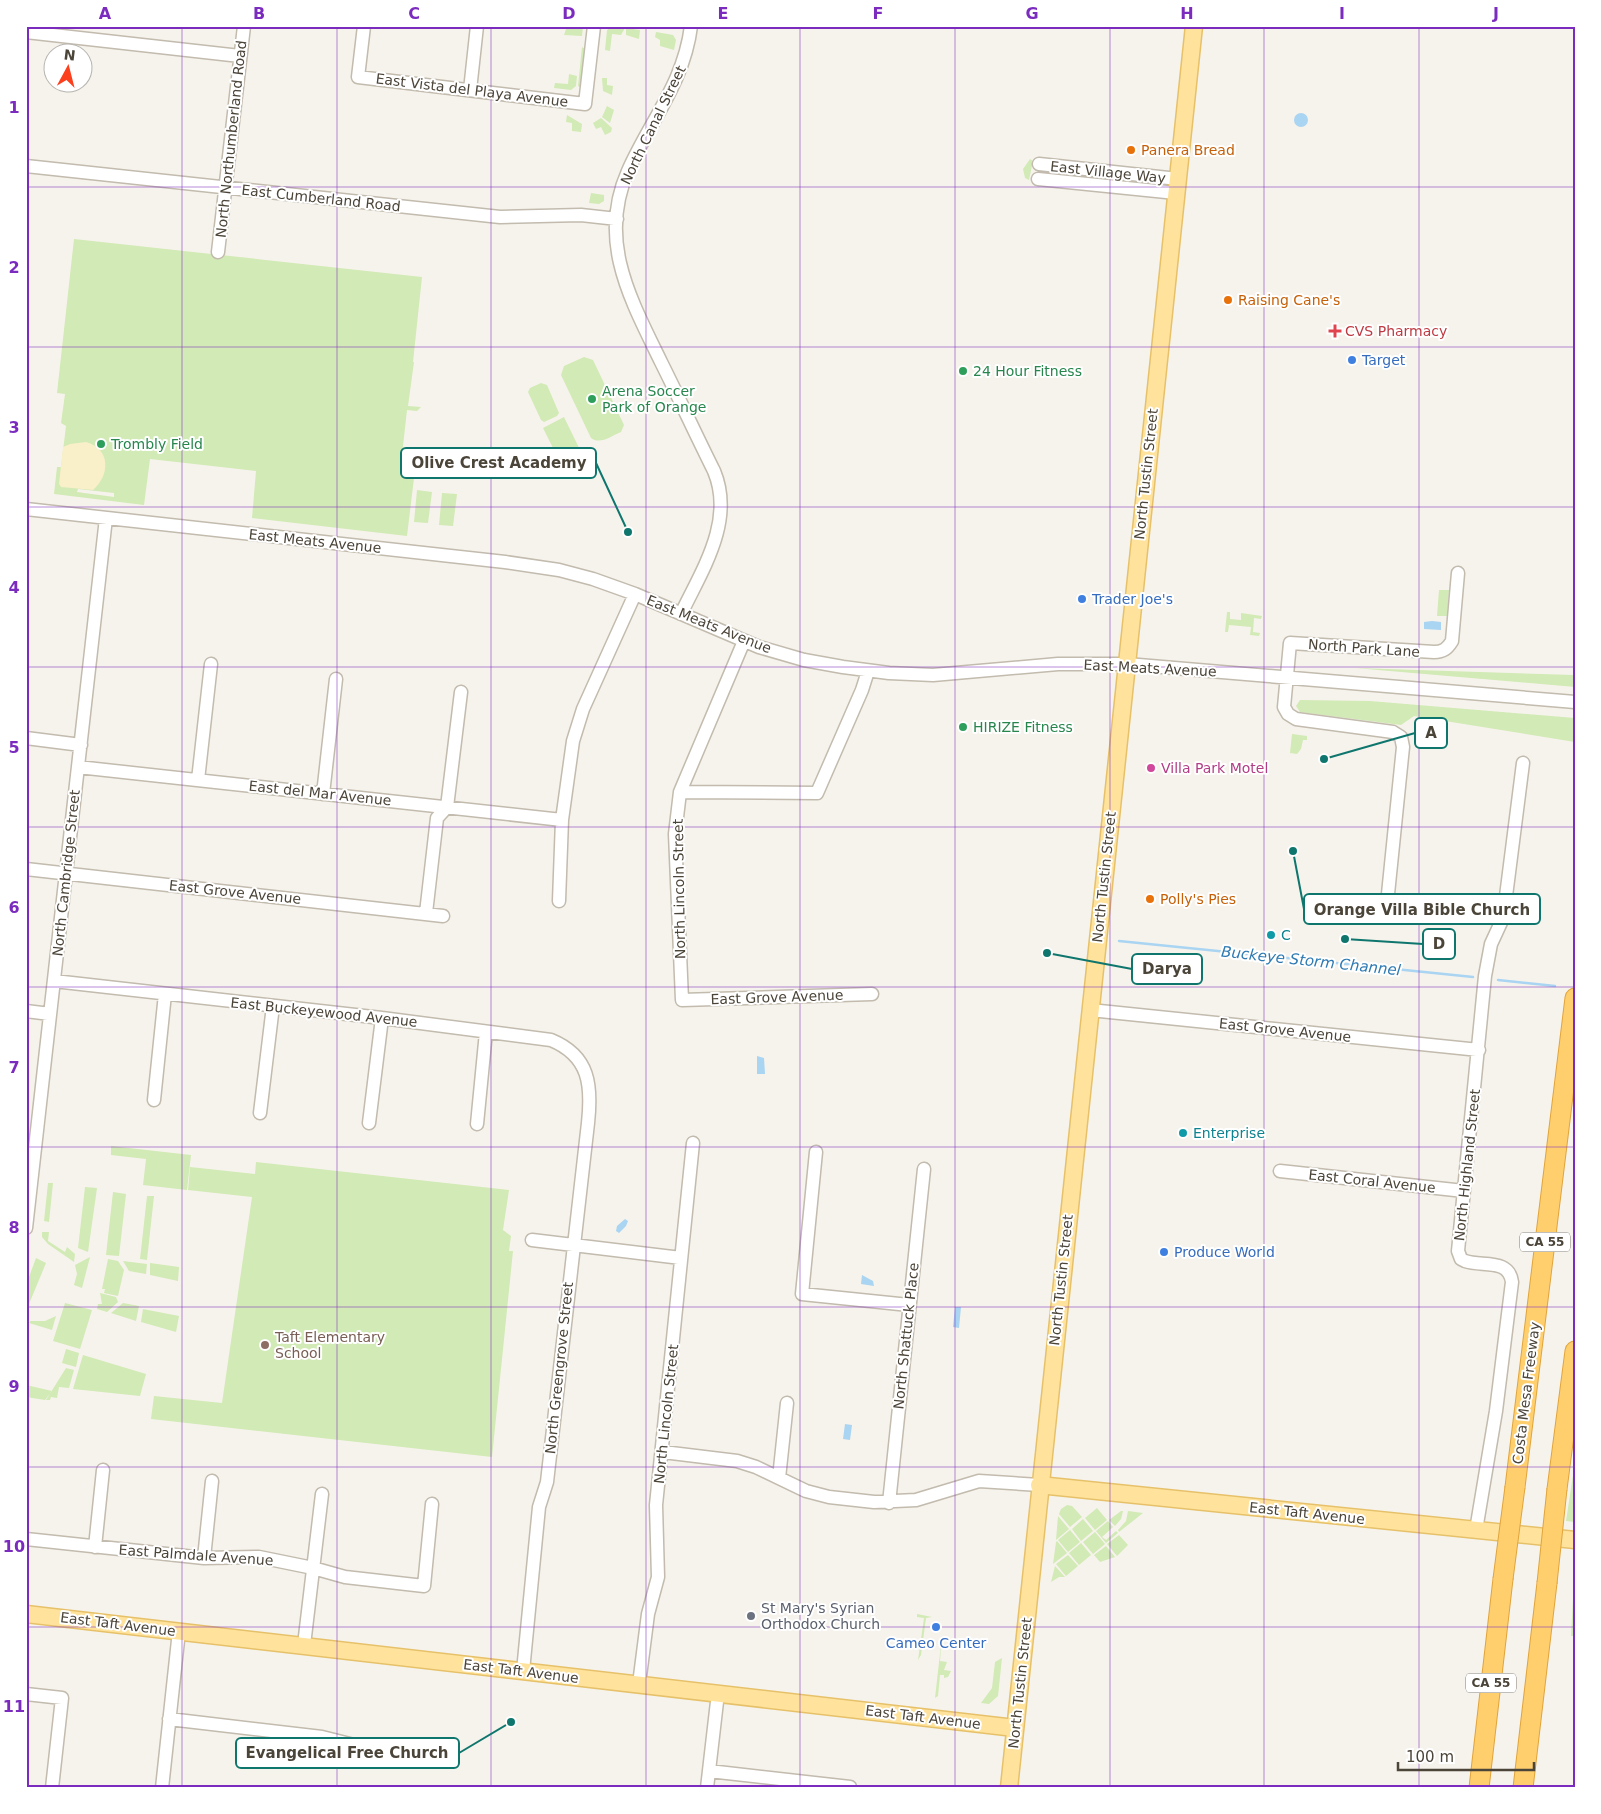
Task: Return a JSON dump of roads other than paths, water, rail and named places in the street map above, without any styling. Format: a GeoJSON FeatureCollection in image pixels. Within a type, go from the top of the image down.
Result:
{"type":"FeatureCollection","features":[{"type":"Feature","properties":{"kind":"highway","name":"Costa Mesa Freeway"},"geometry":{"type":"LineString","coordinates":[[1478,1788],[1575,998]]}},
{"type":"Feature","properties":{"kind":"highway","name":"CA 55"},"geometry":{"type":"LineString","coordinates":[[1523,1788],[1575,1351]]}},
{"type":"Feature","properties":{"kind":"highway"},"geometry":{"type":"LineString","coordinates":[[1527,1788],[1528,1745]]}},
{"type":"Feature","properties":{"kind":"main road","name":"North Tustin Street"},"geometry":{"type":"LineString","coordinates":[[1009,1788],[1039,1485],[1194,26]]}},
{"type":"Feature","properties":{"kind":"main road","name":"East Taft Avenue"},"geometry":{"type":"LineString","coordinates":[[1039,1485],[1575,1540]]}},
{"type":"Feature","properties":{"kind":"main road","name":"East Taft Avenue"},"geometry":{"type":"LineString","coordinates":[[26,1614],[1015,1728]]}},
{"type":"Feature","properties":{"kind":"street","name":"North Northumberland Road"},"geometry":{"type":"LineString","coordinates":[[218,252],[244,26]]}},
{"type":"Feature","properties":{"kind":"street","name":"East Vista del Playa Avenue"},"geometry":{"type":"LineString","coordinates":[[364,26],[358,77],[585,104],[594,26]]}},
{"type":"Feature","properties":{"kind":"street"},"geometry":{"type":"LineString","coordinates":[[470,90],[478,26]]}},
{"type":"Feature","properties":{"kind":"street","name":"North Canal Street"},"geometry":{"type":"LineString","coordinates":[[681,614],[718,530],[721,496],[714,471],[628,291],[617,253],[617,219],[625,179],[681,70],[691,26]]}},
{"type":"Feature","properties":{"kind":"street"},"geometry":{"type":"LineString","coordinates":[[26,32],[240,56]]}},
{"type":"Feature","properties":{"kind":"street","name":"East Village Way"},"geometry":{"type":"LineString","coordinates":[[1039,164],[1177,186]]}},
{"type":"Feature","properties":{"kind":"street","name":"East Cumberland Road"},"geometry":{"type":"LineString","coordinates":[[26,166],[500,217],[581,215],[617,219]]}},
{"type":"Feature","properties":{"kind":"street","name":"East Village Way"},"geometry":{"type":"LineString","coordinates":[[1038,179],[1177,186]]}},
{"type":"Feature","properties":{"kind":"street","name":"East Meats Avenue"},"geometry":{"type":"LineString","coordinates":[[26,509],[522,564],[576,575],[635,594],[744,641],[804,660],[868,671],[933,675],[1058,664],[1127,664],[1286,679],[1575,702]]}},
{"type":"Feature","properties":{"kind":"street","name":"North Cambridge Street"},"geometry":{"type":"LineString","coordinates":[[26,1228],[28,1189],[54,981],[106,518]]}},
{"type":"Feature","properties":{"kind":"street","name":"North Park Lane"},"geometry":{"type":"LineString","coordinates":[[1458,573],[1452,641],[1442,652],[1290,643],[1284,707],[1291,716],[1393,732],[1401,737],[1403,746],[1388,904],[1391,908],[1404,912],[1503,918]]}},
{"type":"Feature","properties":{"kind":"street"},"geometry":{"type":"LineString","coordinates":[[559,901],[562,820],[577,724],[635,594]]}},
{"type":"Feature","properties":{"kind":"street","name":"North Lincoln Street"},"geometry":{"type":"LineString","coordinates":[[682,1000],[675,834],[680,792],[744,641]]}},
{"type":"Feature","properties":{"kind":"street"},"geometry":{"type":"LineString","coordinates":[[198,780],[211,664]]}},
{"type":"Feature","properties":{"kind":"street"},"geometry":{"type":"LineString","coordinates":[[680,792],[817,793],[862,690],[868,671]]}},
{"type":"Feature","properties":{"kind":"street"},"geometry":{"type":"LineString","coordinates":[[323,794],[336,679]]}},
{"type":"Feature","properties":{"kind":"street"},"geometry":{"type":"LineString","coordinates":[[426,913],[436,818],[448,808],[461,692]]}},
{"type":"Feature","properties":{"kind":"street"},"geometry":{"type":"LineString","coordinates":[[26,738],[81,745]]}},
{"type":"Feature","properties":{"kind":"street","name":"North Highland Street"},"geometry":{"type":"LineString","coordinates":[[1476,1530],[1496,1411],[1512,1282],[1510,1274],[1505,1268],[1496,1265],[1470,1263],[1459,1255],[1488,957],[1491,944],[1503,918],[1522,763]]}},
{"type":"Feature","properties":{"kind":"street","name":"East del Mar Avenue"},"geometry":{"type":"LineString","coordinates":[[78,767],[562,820]]}},
{"type":"Feature","properties":{"kind":"street","name":"East Grove Avenue"},"geometry":{"type":"LineString","coordinates":[[26,868],[443,916]]}},
{"type":"Feature","properties":{"kind":"street","name":"East Buckeyewood Avenue"},"geometry":{"type":"LineString","coordinates":[[54,981],[382,1018],[551,1040],[571,1051],[583,1066]]}},
{"type":"Feature","properties":{"kind":"street"},"geometry":{"type":"LineString","coordinates":[[154,1100],[165,994]]}},
{"type":"Feature","properties":{"kind":"street","name":"East Grove Avenue"},"geometry":{"type":"LineString","coordinates":[[682,1000],[872,994]]}},
{"type":"Feature","properties":{"kind":"street"},"geometry":{"type":"LineString","coordinates":[[260,1113],[273,1006]]}},
{"type":"Feature","properties":{"kind":"street","name":"East Grove Avenue"},"geometry":{"type":"LineString","coordinates":[[1090,1010],[1480,1050]]}},
{"type":"Feature","properties":{"kind":"street"},"geometry":{"type":"LineString","coordinates":[[26,1011],[50,1014]]}},
{"type":"Feature","properties":{"kind":"street"},"geometry":{"type":"LineString","coordinates":[[369,1123],[382,1018]]}},
{"type":"Feature","properties":{"kind":"street"},"geometry":{"type":"LineString","coordinates":[[477,1124],[486,1032]]}},
{"type":"Feature","properties":{"kind":"street","name":"North Greengrove Street"},"geometry":{"type":"LineString","coordinates":[[523,1671],[538,1521],[547,1482],[590,1104],[590,1087],[583,1066]]}},
{"type":"Feature","properties":{"kind":"street","name":"North Lincoln Street"},"geometry":{"type":"LineString","coordinates":[[639,1684],[648,1614],[658,1577],[656,1505],[663,1452],[693,1143]]}},
{"type":"Feature","properties":{"kind":"street"},"geometry":{"type":"LineString","coordinates":[[816,1152],[802,1294],[909,1305]]}},
{"type":"Feature","properties":{"kind":"street","name":"North Shattuck Place"},"geometry":{"type":"LineString","coordinates":[[889,1503],[924,1168]]}},
{"type":"Feature","properties":{"kind":"street","name":"East Coral Avenue"},"geometry":{"type":"LineString","coordinates":[[1280,1171],[1464,1191]]}},
{"type":"Feature","properties":{"kind":"street"},"geometry":{"type":"LineString","coordinates":[[532,1240],[681,1258]]}},
{"type":"Feature","properties":{"kind":"street"},"geometry":{"type":"LineString","coordinates":[[779,1478],[787,1403]]}},
{"type":"Feature","properties":{"kind":"street"},"geometry":{"type":"LineString","coordinates":[[663,1452],[737,1461],[756,1467],[797,1488],[816,1494],[889,1503],[924,1498],[958,1485],[979,1481],[1039,1485]]}},
{"type":"Feature","properties":{"kind":"street"},"geometry":{"type":"LineString","coordinates":[[95,1547],[103,1470]]}},
{"type":"Feature","properties":{"kind":"street"},"geometry":{"type":"LineString","coordinates":[[204,1558],[212,1481]]}},
{"type":"Feature","properties":{"kind":"street"},"geometry":{"type":"LineString","coordinates":[[304,1646],[322,1494]]}},
{"type":"Feature","properties":{"kind":"street","name":"East Palmdale Avenue"},"geometry":{"type":"LineString","coordinates":[[26,1539],[204,1558],[259,1557],[313,1568],[345,1577],[424,1586],[432,1504]]}},
{"type":"Feature","properties":{"kind":"street"},"geometry":{"type":"LineString","coordinates":[[162,1788],[179,1631]]}},
{"type":"Feature","properties":{"kind":"street"},"geometry":{"type":"LineString","coordinates":[[707,1788],[718,1693]]}},
{"type":"Feature","properties":{"kind":"street"},"geometry":{"type":"LineString","coordinates":[[26,1694],[62,1698],[52,1788]]}},
{"type":"Feature","properties":{"kind":"street"},"geometry":{"type":"LineString","coordinates":[[170,1719],[322,1737],[366,1748]]}},
{"type":"Feature","properties":{"kind":"street"},"geometry":{"type":"LineString","coordinates":[[709,1771],[850,1787]]}},
{"type":"Feature","properties":{"kind":"water"},"geometry":{"type":"Polygon","coordinates":[[[1301,113],[1306,115],[1308,120],[1306,125],[1301,127],[1296,125],[1294,120],[1296,115],[1301,113]]]}},
{"type":"Feature","properties":{"kind":"water"},"geometry":{"type":"Polygon","coordinates":[[[1424,622],[1441,622],[1441,630],[1424,629],[1424,622]]]}},
{"type":"Feature","properties":{"kind":"water"},"geometry":{"type":"Polygon","coordinates":[[[757,1056],[764,1058],[765,1074],[757,1074],[757,1056]]]}},
{"type":"Feature","properties":{"kind":"water"},"geometry":{"type":"Polygon","coordinates":[[[625,1219],[628,1221],[626,1226],[619,1233],[616,1231],[617,1226],[625,1219]]]}},
{"type":"Feature","properties":{"kind":"water"},"geometry":{"type":"Polygon","coordinates":[[[862,1275],[873,1281],[874,1286],[861,1284],[862,1275]]]}},
{"type":"Feature","properties":{"kind":"water"},"geometry":{"type":"Polygon","coordinates":[[[955,1307],[961,1307],[959,1328],[953,1327],[955,1307]]]}},
{"type":"Feature","properties":{"kind":"water"},"geometry":{"type":"Polygon","coordinates":[[[845,1424],[852,1425],[850,1440],[843,1439],[845,1424]]]}},
{"type":"Feature","properties":{"kind":"waterway","name":"Buckeye Storm Channel"},"geometry":{"type":"LineString","coordinates":[[1119,941],[1473,977]]}},
{"type":"Feature","properties":{"kind":"waterway","name":"Buckeye Storm Channel"},"geometry":{"type":"LineString","coordinates":[[1498,980],[1555,986]]}},
{"type":"Feature","properties":{"kind":"place","name":"Panera Bread"},"geometry":{"type":"Point","coordinates":[1131,150]}},
{"type":"Feature","properties":{"kind":"place","name":"Raising Cane's"},"geometry":{"type":"Point","coordinates":[1228,300]}},
{"type":"Feature","properties":{"kind":"place","name":"CVS Pharmacy"},"geometry":{"type":"Point","coordinates":[1335,331]}},
{"type":"Feature","properties":{"kind":"place","name":"Target"},"geometry":{"type":"Point","coordinates":[1352,360]}},
{"type":"Feature","properties":{"kind":"place","name":"24 Hour Fitness"},"geometry":{"type":"Point","coordinates":[963,371]}},
{"type":"Feature","properties":{"kind":"place","name":"Arena Soccer Park of Orange"},"geometry":{"type":"Point","coordinates":[592,399]}},
{"type":"Feature","properties":{"kind":"place","name":"Trombly Field"},"geometry":{"type":"Point","coordinates":[101,444]}},
{"type":"Feature","properties":{"kind":"place","name":"Olive Crest Academy"},"geometry":{"type":"Point","coordinates":[628,532]}},
{"type":"Feature","properties":{"kind":"place","name":"Trader Joe's"},"geometry":{"type":"Point","coordinates":[1082,599]}},
{"type":"Feature","properties":{"kind":"place","name":"HIRIZE Fitness"},"geometry":{"type":"Point","coordinates":[963,727]}},
{"type":"Feature","properties":{"kind":"place","name":"A"},"geometry":{"type":"Point","coordinates":[1324,759]}},
{"type":"Feature","properties":{"kind":"place","name":"Villa Park Motel"},"geometry":{"type":"Point","coordinates":[1151,768]}},
{"type":"Feature","properties":{"kind":"place","name":"Orange Villa Bible Church"},"geometry":{"type":"Point","coordinates":[1293,851]}},
{"type":"Feature","properties":{"kind":"place","name":"Polly's Pies"},"geometry":{"type":"Point","coordinates":[1150,899]}},
{"type":"Feature","properties":{"kind":"place","name":"C"},"geometry":{"type":"Point","coordinates":[1271,935]}},
{"type":"Feature","properties":{"kind":"place","name":"D"},"geometry":{"type":"Point","coordinates":[1345,939]}},
{"type":"Feature","properties":{"kind":"place","name":"Darya"},"geometry":{"type":"Point","coordinates":[1047,953]}},
{"type":"Feature","properties":{"kind":"place","name":"Enterprise"},"geometry":{"type":"Point","coordinates":[1183,1133]}},
{"type":"Feature","properties":{"kind":"place","name":"Produce World"},"geometry":{"type":"Point","coordinates":[1164,1252]}},
{"type":"Feature","properties":{"kind":"place","name":"Taft Elementary School"},"geometry":{"type":"Point","coordinates":[265,1345]}},
{"type":"Feature","properties":{"kind":"place","name":"St Mary's Syrian Orthodox Church"},"geometry":{"type":"Point","coordinates":[751,1616]}},
{"type":"Feature","properties":{"kind":"place","name":"Cameo Center"},"geometry":{"type":"Point","coordinates":[936,1627]}},
{"type":"Feature","properties":{"kind":"place","name":"Evangelical Free Church"},"geometry":{"type":"Point","coordinates":[511,1722]}}]}
